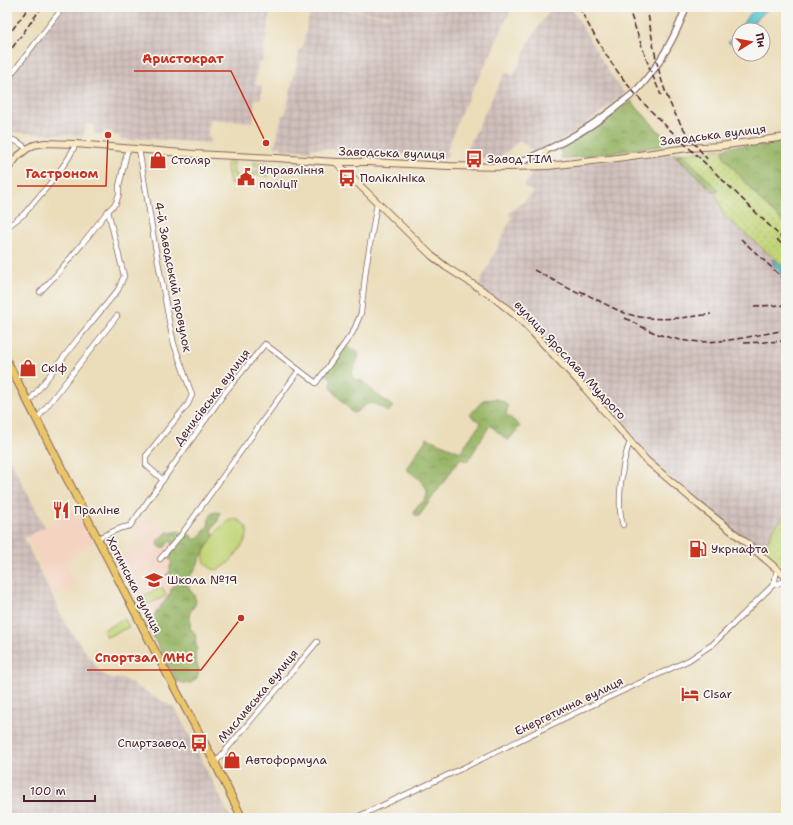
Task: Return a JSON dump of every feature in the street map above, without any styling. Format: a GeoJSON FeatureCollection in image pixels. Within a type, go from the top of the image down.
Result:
{"type":"FeatureCollection","features":[{"type":"Feature","properties":{"kind":"highway","name":"Хотинська вулиця"},"geometry":{"type":"LineString","coordinates":[[7,361],[152,646],[215,763],[242,818]]}},
{"type":"Feature","properties":{"kind":"main road","name":"Заводська вулиця"},"geometry":{"type":"LineString","coordinates":[[7,170],[18,156],[27,149],[34,145],[45,143],[336,162],[510,167],[548,166],[786,137]]}},
{"type":"Feature","properties":{"kind":"main road"},"geometry":{"type":"LineString","coordinates":[[546,151],[542,158],[543,162],[548,166]]}},
{"type":"Feature","properties":{"kind":"main road","name":"вулиця Ярослава Мудрого"},"geometry":{"type":"LineString","coordinates":[[336,162],[432,256],[446,267],[493,297],[520,319],[582,385],[646,460],[786,577]]}},
{"type":"Feature","properties":{"kind":"street"},"geometry":{"type":"LineString","coordinates":[[7,80],[63,7]]}},
{"type":"Feature","properties":{"kind":"street"},"geometry":{"type":"LineString","coordinates":[[510,167],[546,151],[597,122],[634,92],[645,81],[666,49],[680,24],[686,7]]}},
{"type":"Feature","properties":{"kind":"street"},"geometry":{"type":"LineString","coordinates":[[7,138],[21,143],[27,149]]}},
{"type":"Feature","properties":{"kind":"street"},"geometry":{"type":"LineString","coordinates":[[7,225],[10,225],[24,214],[54,180],[76,144]]}},
{"type":"Feature","properties":{"kind":"street"},"geometry":{"type":"LineString","coordinates":[[40,292],[57,274],[116,203],[128,148]]}},
{"type":"Feature","properties":{"kind":"street","name":"4-й Заводський провулок"},"geometry":{"type":"LineString","coordinates":[[139,149],[170,326],[174,344],[192,395],[188,404],[146,456],[146,465],[163,480]]}},
{"type":"Feature","properties":{"kind":"street","name":"Денисівська вулиця"},"geometry":{"type":"LineString","coordinates":[[98,538],[121,528],[130,526],[226,391],[265,344],[316,383],[353,332],[361,314],[366,268],[377,203]]}},
{"type":"Feature","properties":{"kind":"street"},"geometry":{"type":"LineString","coordinates":[[28,403],[122,283],[124,276],[108,211]]}},
{"type":"Feature","properties":{"kind":"street"},"geometry":{"type":"LineString","coordinates":[[37,419],[117,316]]}},
{"type":"Feature","properties":{"kind":"street"},"geometry":{"type":"LineString","coordinates":[[160,559],[181,535],[299,370]]}},
{"type":"Feature","properties":{"kind":"street"},"geometry":{"type":"LineString","coordinates":[[623,525],[620,517],[621,481],[626,452],[630,442]]}},
{"type":"Feature","properties":{"kind":"street"},"geometry":{"type":"LineString","coordinates":[[773,585],[777,569]]}},
{"type":"Feature","properties":{"kind":"street","name":"Енергетична вулиця"},"geometry":{"type":"LineString","coordinates":[[355,818],[465,768],[565,718],[689,660],[713,644],[773,585],[786,581]]}},
{"type":"Feature","properties":{"kind":"street","name":"Мисливська вулиця"},"geometry":{"type":"LineString","coordinates":[[215,763],[317,642]]}},
{"type":"Feature","properties":{"kind":"shaded area"},"geometry":{"type":"Polygon","coordinates":[[[65,7],[271,7],[262,63],[258,63],[255,84],[262,86],[261,99],[255,99],[253,122],[209,119],[208,136],[210,137],[210,143],[136,138],[136,140],[120,139],[120,136],[113,135],[113,132],[104,131],[103,135],[94,134],[94,125],[85,124],[84,136],[7,132],[7,82],[65,7]]]}},
{"type":"Feature","properties":{"kind":"shaded area"},"geometry":{"type":"Polygon","coordinates":[[[311,7],[328,7],[390,17],[391,16],[334,7],[512,7],[489,58],[460,115],[447,151],[449,152],[446,159],[437,155],[311,148],[311,151],[281,149],[281,147],[275,147],[282,115],[285,115],[298,53],[300,49],[302,49],[311,7]]]}},
{"type":"Feature","properties":{"kind":"shaded area"},"geometry":{"type":"Polygon","coordinates":[[[552,7],[571,7],[611,75],[625,94],[586,125],[569,136],[534,152],[520,140],[499,158],[463,157],[505,72],[514,76],[530,40],[552,7]]]}},
{"type":"Feature","properties":{"kind":"shaded area"},"geometry":{"type":"Polygon","coordinates":[[[673,154],[716,194],[724,216],[786,268],[786,514],[772,531],[762,554],[647,459],[521,319],[478,287],[512,217],[508,214],[534,193],[524,186],[536,167],[673,154]]]}},
{"type":"Feature","properties":{"kind":"shaded area"},"geometry":{"type":"Polygon","coordinates":[[[7,454],[45,527],[24,538],[66,625],[101,673],[113,679],[122,678],[176,709],[231,818],[8,818],[7,454]]]}},
{"type":"Feature","properties":{"kind":"shaded area"},"geometry":{"type":"Polygon","coordinates":[[[76,510],[94,545],[69,559],[72,564],[66,567],[74,584],[70,590],[56,597],[27,537],[76,510]]]}},
{"type":"Feature","properties":{"kind":"shaded area","name":"Школа №19"},"geometry":{"type":"Polygon","coordinates":[[[148,517],[198,552],[171,599],[144,618],[117,560],[137,546],[133,532],[148,517]]]}},
{"type":"Feature","properties":{"kind":"green space"},"geometry":{"type":"Polygon","coordinates":[[[631,101],[665,138],[662,146],[562,159],[560,148],[595,128],[631,101]]]}},
{"type":"Feature","properties":{"kind":"green space"},"geometry":{"type":"Polygon","coordinates":[[[786,140],[786,224],[762,202],[724,157],[724,149],[729,147],[786,140]]]}},
{"type":"Feature","properties":{"kind":"green space"},"geometry":{"type":"Polygon","coordinates":[[[7,142],[13,142],[14,145],[14,151],[11,154],[7,150],[7,142]]]}},
{"type":"Feature","properties":{"kind":"green space"},"geometry":{"type":"Polygon","coordinates":[[[724,149],[724,157],[762,202],[786,224],[786,268],[724,216],[716,194],[673,154],[724,149]]]}},
{"type":"Feature","properties":{"kind":"green space"},"geometry":{"type":"Polygon","coordinates":[[[684,154],[718,189],[716,192],[713,192],[676,155],[684,154]]]}},
{"type":"Feature","properties":{"kind":"green space"},"geometry":{"type":"Polygon","coordinates":[[[233,162],[234,175],[238,175],[238,183],[230,184],[226,163],[233,162]]]}},
{"type":"Feature","properties":{"kind":"green space"},"geometry":{"type":"Polygon","coordinates":[[[254,162],[268,163],[268,167],[254,167],[254,162]]]}},
{"type":"Feature","properties":{"kind":"green space"},"geometry":{"type":"Polygon","coordinates":[[[253,171],[269,171],[269,176],[253,175],[253,171]]]}},
{"type":"Feature","properties":{"kind":"green space"},"geometry":{"type":"Polygon","coordinates":[[[345,343],[351,350],[355,350],[359,353],[352,372],[353,379],[362,381],[393,407],[388,412],[370,403],[353,413],[333,391],[331,386],[332,380],[325,371],[345,343]]]}},
{"type":"Feature","properties":{"kind":"green space"},"geometry":{"type":"Polygon","coordinates":[[[496,399],[503,401],[508,406],[506,414],[520,426],[508,441],[490,425],[468,461],[460,459],[419,516],[416,516],[414,513],[415,511],[427,496],[426,487],[419,479],[406,469],[427,438],[460,452],[481,423],[470,415],[483,400],[496,399]]]}},
{"type":"Feature","properties":{"kind":"green space"},"geometry":{"type":"Polygon","coordinates":[[[212,513],[220,513],[218,521],[212,528],[214,538],[209,543],[190,576],[183,581],[176,581],[166,575],[170,572],[172,562],[167,557],[168,554],[173,552],[172,542],[169,541],[165,547],[161,548],[157,541],[168,532],[171,533],[179,531],[184,535],[189,534],[196,540],[208,527],[209,519],[212,513]]]}},
{"type":"Feature","properties":{"kind":"green space"},"geometry":{"type":"Polygon","coordinates":[[[786,514],[786,575],[762,554],[772,531],[786,514]]]}},
{"type":"Feature","properties":{"kind":"green space"},"geometry":{"type":"Polygon","coordinates":[[[234,519],[242,522],[246,527],[247,534],[245,541],[229,563],[218,569],[212,569],[204,560],[205,550],[221,527],[229,520],[234,519]]]}},
{"type":"Feature","properties":{"kind":"green space"},"geometry":{"type":"Polygon","coordinates":[[[180,582],[189,586],[196,601],[189,617],[191,621],[190,628],[196,636],[196,658],[199,669],[197,678],[188,683],[176,680],[147,625],[170,594],[174,585],[180,582]]]}},
{"type":"Feature","properties":{"kind":"green space"},"geometry":{"type":"Polygon","coordinates":[[[162,587],[166,596],[147,605],[143,596],[162,587]]]}},
{"type":"Feature","properties":{"kind":"green space"},"geometry":{"type":"Polygon","coordinates":[[[125,619],[129,627],[107,637],[103,630],[125,619]]]}},
{"type":"Feature","properties":{"kind":"water"},"geometry":{"type":"Polygon","coordinates":[[[758,7],[770,7],[753,22],[744,22],[747,17],[758,7]]]}},
{"type":"Feature","properties":{"kind":"water"},"geometry":{"type":"Polygon","coordinates":[[[773,259],[785,270],[786,279],[773,264],[773,259]]]}},
{"type":"Feature","properties":{"kind":"railway"},"geometry":{"type":"LineString","coordinates":[[7,37],[29,7]]}},
{"type":"Feature","properties":{"kind":"railway"},"geometry":{"type":"LineString","coordinates":[[7,55],[42,7]]}},
{"type":"Feature","properties":{"kind":"railway"},"geometry":{"type":"LineString","coordinates":[[579,7],[605,53],[634,92],[665,125],[786,242]]}},
{"type":"Feature","properties":{"kind":"railway"},"geometry":{"type":"LineString","coordinates":[[628,7],[651,72],[661,95]]}},
{"type":"Feature","properties":{"kind":"railway"},"geometry":{"type":"LineString","coordinates":[[647,7],[652,40],[664,88],[677,118],[693,142],[707,159]]}},
{"type":"Feature","properties":{"kind":"railway"},"geometry":{"type":"LineString","coordinates":[[741,239],[786,281]]}},
{"type":"Feature","properties":{"kind":"railway"},"geometry":{"type":"LineString","coordinates":[[777,239],[786,249]]}},
{"type":"Feature","properties":{"kind":"railway"},"geometry":{"type":"LineString","coordinates":[[534,270],[583,296]]}},
{"type":"Feature","properties":{"kind":"railway"},"geometry":{"type":"LineString","coordinates":[[580,291],[622,312],[644,318],[666,319],[711,314]]}},
{"type":"Feature","properties":{"kind":"railway"},"geometry":{"type":"LineString","coordinates":[[754,306],[786,305]]}},
{"type":"Feature","properties":{"kind":"railway"},"geometry":{"type":"LineString","coordinates":[[625,318],[664,336],[695,342],[710,342],[786,330]]}},
{"type":"Feature","properties":{"kind":"railway"},"geometry":{"type":"LineString","coordinates":[[744,343],[786,341]]}},
{"type":"Feature","properties":{"kind":"place","name":"Гастроном"},"geometry":{"type":"Point","coordinates":[108,135]}},
{"type":"Feature","properties":{"kind":"place","name":"Аристократ"},"geometry":{"type":"Point","coordinates":[266,143]}},
{"type":"Feature","properties":{"kind":"place","name":"Завод ТІМ"},"geometry":{"type":"Point","coordinates":[474,159]}},
{"type":"Feature","properties":{"kind":"place","name":"Столяр"},"geometry":{"type":"Point","coordinates":[158,160]}},
{"type":"Feature","properties":{"kind":"place","name":"Управління поліції"},"geometry":{"type":"Point","coordinates":[246,177]}},
{"type":"Feature","properties":{"kind":"place","name":"Поліклініка"},"geometry":{"type":"Point","coordinates":[347,178]}},
{"type":"Feature","properties":{"kind":"place","name":"Скіф"},"geometry":{"type":"Point","coordinates":[28,368]}},
{"type":"Feature","properties":{"kind":"place","name":"Праліне"},"geometry":{"type":"Point","coordinates":[61,510]}},
{"type":"Feature","properties":{"kind":"place","name":"Укрнафта"},"geometry":{"type":"Point","coordinates":[698,549]}},
{"type":"Feature","properties":{"kind":"place","name":"Школа №19"},"geometry":{"type":"Point","coordinates":[154,580]}},
{"type":"Feature","properties":{"kind":"place","name":"Спортзал МНС"},"geometry":{"type":"Point","coordinates":[241,618]}},
{"type":"Feature","properties":{"kind":"place","name":"Cisar"},"geometry":{"type":"Point","coordinates":[690,694]}},
{"type":"Feature","properties":{"kind":"place","name":"Спиртзавод"},"geometry":{"type":"Point","coordinates":[199,743]}},
{"type":"Feature","properties":{"kind":"place","name":"Автоформула"},"geometry":{"type":"Point","coordinates":[232,760]}}]}
